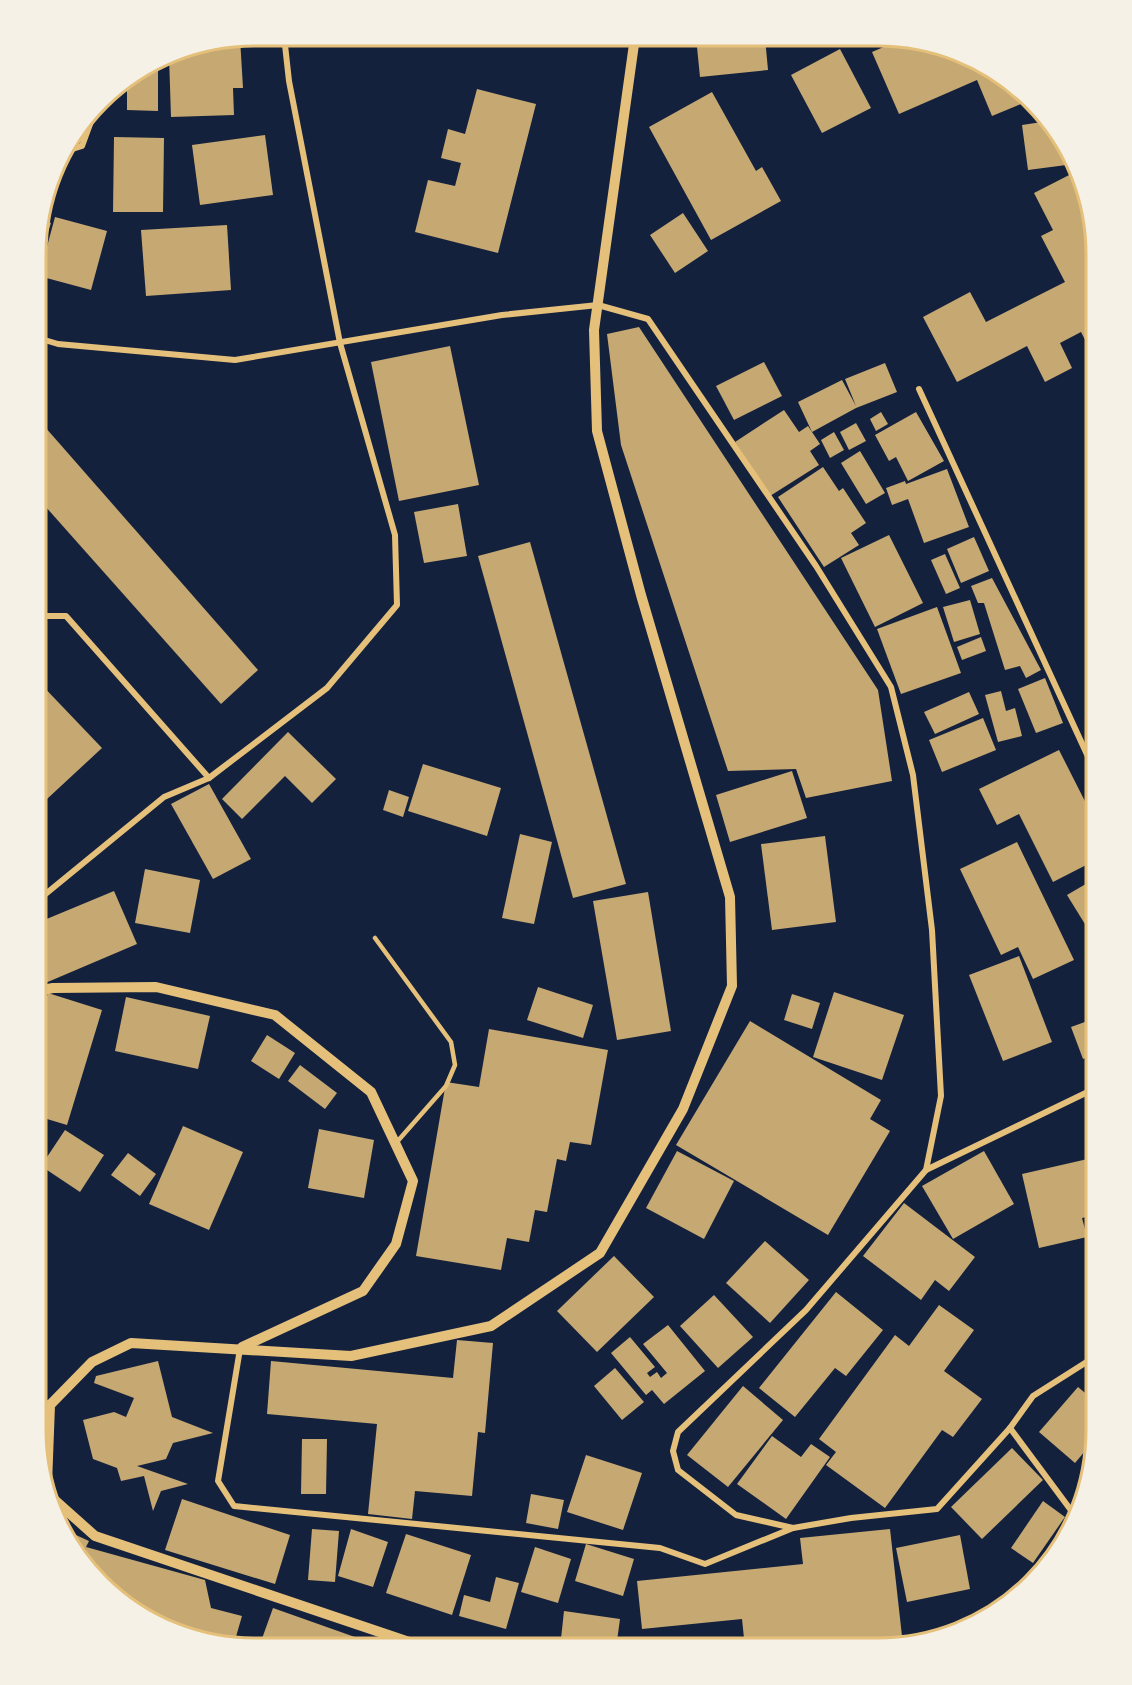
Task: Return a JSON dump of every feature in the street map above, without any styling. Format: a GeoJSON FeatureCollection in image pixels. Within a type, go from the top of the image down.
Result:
{"type":"FeatureCollection","features":[{"type":"Feature","properties":{"kind":"street"},"geometry":{"type":"LineString","coordinates":[[46,894],[164,798],[209,778],[327,688],[397,605],[395,535],[340,343],[289,81],[285,46]]}},
{"type":"Feature","properties":{"kind":"street"},"geometry":{"type":"LineString","coordinates":[[48,1458],[50,1405],[92,1362],[131,1343],[351,1356],[491,1326],[600,1253],[683,1109],[732,986],[730,897],[645,606],[597,431],[594,330],[634,46]]}},
{"type":"Feature","properties":{"kind":"street"},"geometry":{"type":"LineString","coordinates":[[75,148],[82,146],[87,132]]}},
{"type":"Feature","properties":{"kind":"street"},"geometry":{"type":"LineString","coordinates":[[46,340],[58,344],[235,360],[502,315],[598,305],[648,319],[816,566],[891,687],[914,775],[932,930],[941,1096],[926,1170]]}},
{"type":"Feature","properties":{"kind":"street"},"geometry":{"type":"LineString","coordinates":[[919,388],[1086,751]]}},
{"type":"Feature","properties":{"kind":"street"},"geometry":{"type":"LineString","coordinates":[[46,616],[66,616],[209,778]]}},
{"type":"Feature","properties":{"kind":"street"},"geometry":{"type":"LineString","coordinates":[[46,989],[156,987],[275,1015],[371,1092],[413,1181],[396,1244],[363,1291],[240,1348]]}},
{"type":"Feature","properties":{"kind":"street"},"geometry":{"type":"LineString","coordinates":[[793,1528],[736,1515],[685,1476],[678,1470],[673,1451],[678,1432],[806,1310],[926,1170],[1085,1093]]}},
{"type":"Feature","properties":{"kind":"street"},"geometry":{"type":"LineString","coordinates":[[240,1348],[218,1482],[234,1506],[660,1548],[705,1564],[793,1528],[851,1518],[937,1509],[1010,1428],[1034,1396],[1085,1363]]}},
{"type":"Feature","properties":{"kind":"street"},"geometry":{"type":"LineString","coordinates":[[46,1403],[50,1405]]}},
{"type":"Feature","properties":{"kind":"street"},"geometry":{"type":"LineString","coordinates":[[1010,1428],[1070,1508]]}},
{"type":"Feature","properties":{"kind":"street"},"geometry":{"type":"LineString","coordinates":[[61,1505],[95,1536],[397,1638]]}},
{"type":"Feature","properties":{"kind":"lane"},"geometry":{"type":"LineString","coordinates":[[375,938],[450,1042],[455,1065],[446,1086],[396,1143]]}},
{"type":"Feature","properties":{"kind":"building"},"geometry":{"type":"Polygon","coordinates":[[[697,46],[766,46],[768,70],[700,77],[697,46]]]}},
{"type":"Feature","properties":{"kind":"building"},"geometry":{"type":"Polygon","coordinates":[[[241,47],[243,88],[233,88],[234,115],[171,117],[169,65],[201,54],[241,47]]]}},
{"type":"Feature","properties":{"kind":"building"},"geometry":{"type":"Polygon","coordinates":[[[885,47],[905,48],[957,62],[982,74],[1021,104],[992,116],[977,80],[899,114],[872,52],[885,47]]]}},
{"type":"Feature","properties":{"kind":"building"},"geometry":{"type":"Polygon","coordinates":[[[840,49],[871,108],[822,133],[791,75],[840,49]]]}},
{"type":"Feature","properties":{"kind":"building"},"geometry":{"type":"Polygon","coordinates":[[[158,70],[158,111],[127,110],[127,91],[158,70]]]}},
{"type":"Feature","properties":{"kind":"building"},"geometry":{"type":"Polygon","coordinates":[[[477,89],[536,104],[498,253],[415,232],[428,180],[455,186],[461,163],[441,158],[448,129],[465,134],[477,89]]]}},
{"type":"Feature","properties":{"kind":"building"},"geometry":{"type":"Polygon","coordinates":[[[712,92],[756,171],[762,167],[781,201],[711,240],[649,127],[712,92]]]}},
{"type":"Feature","properties":{"kind":"building"},"geometry":{"type":"Polygon","coordinates":[[[1038,123],[1058,150],[1065,165],[1028,170],[1022,125],[1038,123]]]}},
{"type":"Feature","properties":{"kind":"building"},"geometry":{"type":"Polygon","coordinates":[[[265,135],[273,195],[200,205],[192,145],[265,135]]]}},
{"type":"Feature","properties":{"kind":"building"},"geometry":{"type":"Polygon","coordinates":[[[114,137],[164,138],[163,212],[113,212],[114,137]]]}},
{"type":"Feature","properties":{"kind":"building"},"geometry":{"type":"Polygon","coordinates":[[[1070,175],[1082,214],[1085,241],[1086,342],[1081,332],[1060,343],[1072,368],[1045,382],[1027,346],[957,382],[923,317],[970,292],[986,322],[1065,282],[1041,236],[1053,230],[1034,193],[1070,175]]]}},
{"type":"Feature","properties":{"kind":"building"},"geometry":{"type":"Polygon","coordinates":[[[683,213],[708,251],[675,273],[650,235],[683,213]]]}},
{"type":"Feature","properties":{"kind":"building"},"geometry":{"type":"Polygon","coordinates":[[[55,217],[107,231],[91,290],[46,278],[46,249],[55,217]]]}},
{"type":"Feature","properties":{"kind":"building"},"geometry":{"type":"Polygon","coordinates":[[[227,225],[231,290],[146,296],[141,230],[227,225]]]}},
{"type":"Feature","properties":{"kind":"building"},"geometry":{"type":"Polygon","coordinates":[[[639,327],[878,690],[892,781],[806,798],[796,769],[728,771],[621,445],[607,334],[639,327]]]}},
{"type":"Feature","properties":{"kind":"building"},"geometry":{"type":"Polygon","coordinates":[[[450,346],[479,485],[399,501],[371,362],[450,346]]]}},
{"type":"Feature","properties":{"kind":"building"},"geometry":{"type":"Polygon","coordinates":[[[764,362],[782,396],[734,420],[716,386],[764,362]]]}},
{"type":"Feature","properties":{"kind":"building"},"geometry":{"type":"Polygon","coordinates":[[[885,363],[897,392],[856,408],[812,432],[798,402],[842,380],[856,406],[845,379],[885,363]]]}},
{"type":"Feature","properties":{"kind":"building"},"geometry":{"type":"Polygon","coordinates":[[[784,410],[799,432],[808,426],[820,444],[810,451],[819,465],[770,496],[735,442],[784,410]]]}},
{"type":"Feature","properties":{"kind":"building"},"geometry":{"type":"Polygon","coordinates":[[[881,412],[888,424],[876,431],[870,419],[881,412]]]}},
{"type":"Feature","properties":{"kind":"building"},"geometry":{"type":"Polygon","coordinates":[[[916,412],[944,461],[908,481],[896,457],[889,461],[875,435],[916,412]]]}},
{"type":"Feature","properties":{"kind":"building"},"geometry":{"type":"Polygon","coordinates":[[[856,423],[866,441],[849,450],[840,432],[856,423]]]}},
{"type":"Feature","properties":{"kind":"building"},"geometry":{"type":"Polygon","coordinates":[[[46,428],[258,670],[221,704],[46,507],[46,428]]]}},
{"type":"Feature","properties":{"kind":"building"},"geometry":{"type":"Polygon","coordinates":[[[834,432],[844,450],[830,458],[821,440],[834,432]]]}},
{"type":"Feature","properties":{"kind":"building"},"geometry":{"type":"Polygon","coordinates":[[[860,451],[885,493],[866,504],[841,463],[860,451]]]}},
{"type":"Feature","properties":{"kind":"building"},"geometry":{"type":"Polygon","coordinates":[[[823,467],[839,491],[843,488],[866,523],[851,533],[859,545],[824,567],[778,497],[823,467]]]}},
{"type":"Feature","properties":{"kind":"building"},"geometry":{"type":"Polygon","coordinates":[[[947,469],[969,527],[924,543],[908,499],[892,505],[886,488],[905,481],[906,484],[947,469]]]}},
{"type":"Feature","properties":{"kind":"building"},"geometry":{"type":"Polygon","coordinates":[[[458,504],[467,556],[424,563],[414,512],[458,504]]]}},
{"type":"Feature","properties":{"kind":"building"},"geometry":{"type":"Polygon","coordinates":[[[889,535],[923,603],[875,627],[841,558],[889,535]]]}},
{"type":"Feature","properties":{"kind":"building"},"geometry":{"type":"Polygon","coordinates":[[[974,537],[989,571],[961,583],[947,549],[974,537]]]}},
{"type":"Feature","properties":{"kind":"building"},"geometry":{"type":"Polygon","coordinates":[[[530,542],[626,884],[573,898],[478,556],[530,542]]]}},
{"type":"Feature","properties":{"kind":"building"},"geometry":{"type":"Polygon","coordinates":[[[945,554],[960,588],[946,594],[931,560],[945,554]]]}},
{"type":"Feature","properties":{"kind":"building"},"geometry":{"type":"Polygon","coordinates":[[[992,578],[1041,670],[1026,678],[1020,666],[1005,670],[984,603],[978,603],[971,586],[992,578]]]}},
{"type":"Feature","properties":{"kind":"building"},"geometry":{"type":"Polygon","coordinates":[[[970,600],[980,634],[954,642],[943,607],[970,600]]]}},
{"type":"Feature","properties":{"kind":"building"},"geometry":{"type":"Polygon","coordinates":[[[937,607],[961,673],[901,694],[877,629],[937,607]]]}},
{"type":"Feature","properties":{"kind":"building"},"geometry":{"type":"Polygon","coordinates":[[[981,637],[986,651],[962,660],[957,647],[981,637]]]}},
{"type":"Feature","properties":{"kind":"building"},"geometry":{"type":"Polygon","coordinates":[[[1045,678],[1063,723],[1036,733],[1018,689],[1045,678]]]}},
{"type":"Feature","properties":{"kind":"building"},"geometry":{"type":"Polygon","coordinates":[[[46,689],[102,748],[46,798],[46,689]]]}},
{"type":"Feature","properties":{"kind":"building"},"geometry":{"type":"Polygon","coordinates":[[[1001,691],[1006,711],[1015,708],[1022,736],[998,742],[985,695],[1001,691]]]}},
{"type":"Feature","properties":{"kind":"building"},"geometry":{"type":"Polygon","coordinates":[[[969,692],[979,714],[935,734],[924,712],[969,692]]]}},
{"type":"Feature","properties":{"kind":"building"},"geometry":{"type":"Polygon","coordinates":[[[983,718],[996,750],[942,772],[929,740],[983,718]]]}},
{"type":"Feature","properties":{"kind":"building"},"geometry":{"type":"Polygon","coordinates":[[[288,732],[336,779],[312,803],[285,776],[242,819],[222,799],[288,732]]]}},
{"type":"Feature","properties":{"kind":"building"},"geometry":{"type":"Polygon","coordinates":[[[1059,750],[1086,802],[1085,865],[1053,882],[1019,814],[997,825],[979,789],[1059,750]]]}},
{"type":"Feature","properties":{"kind":"building"},"geometry":{"type":"Polygon","coordinates":[[[423,764],[501,788],[487,836],[408,811],[423,764]]]}},
{"type":"Feature","properties":{"kind":"building"},"geometry":{"type":"Polygon","coordinates":[[[792,771],[807,818],[730,842],[716,795],[792,771]]]}},
{"type":"Feature","properties":{"kind":"building"},"geometry":{"type":"Polygon","coordinates":[[[209,784],[251,859],[213,879],[171,804],[209,784]]]}},
{"type":"Feature","properties":{"kind":"building"},"geometry":{"type":"Polygon","coordinates":[[[389,790],[409,797],[403,817],[383,810],[389,790]]]}},
{"type":"Feature","properties":{"kind":"building"},"geometry":{"type":"Polygon","coordinates":[[[520,834],[552,842],[534,924],[502,918],[520,834]]]}},
{"type":"Feature","properties":{"kind":"building"},"geometry":{"type":"Polygon","coordinates":[[[825,836],[836,922],[772,930],[761,844],[825,836]]]}},
{"type":"Feature","properties":{"kind":"building"},"geometry":{"type":"Polygon","coordinates":[[[1017,842],[1074,960],[1033,979],[1018,947],[1001,955],[960,869],[1017,842]]]}},
{"type":"Feature","properties":{"kind":"building"},"geometry":{"type":"Polygon","coordinates":[[[145,869],[200,880],[190,933],[135,923],[145,869]]]}},
{"type":"Feature","properties":{"kind":"building"},"geometry":{"type":"Polygon","coordinates":[[[1085,884],[1085,925],[1067,895],[1085,884]]]}},
{"type":"Feature","properties":{"kind":"building"},"geometry":{"type":"Polygon","coordinates":[[[114,891],[137,944],[46,983],[46,919],[114,891]]]}},
{"type":"Feature","properties":{"kind":"building"},"geometry":{"type":"Polygon","coordinates":[[[648,892],[671,1031],[617,1040],[593,901],[648,892]]]}},
{"type":"Feature","properties":{"kind":"building"},"geometry":{"type":"Polygon","coordinates":[[[1019,956],[1052,1042],[1003,1061],[969,975],[1019,956]]]}},
{"type":"Feature","properties":{"kind":"building"},"geometry":{"type":"Polygon","coordinates":[[[538,987],[593,1005],[583,1038],[527,1020],[538,987]]]}},
{"type":"Feature","properties":{"kind":"building"},"geometry":{"type":"Polygon","coordinates":[[[834,992],[904,1015],[882,1080],[813,1057],[834,992]]]}},
{"type":"Feature","properties":{"kind":"building"},"geometry":{"type":"Polygon","coordinates":[[[48,993],[102,1010],[67,1125],[46,1119],[46,1000],[48,993]]]}},
{"type":"Feature","properties":{"kind":"building"},"geometry":{"type":"Polygon","coordinates":[[[792,994],[820,1003],[812,1029],[784,1020],[792,994]]]}},
{"type":"Feature","properties":{"kind":"building"},"geometry":{"type":"Polygon","coordinates":[[[126,997],[210,1016],[198,1069],[115,1051],[126,997]]]}},
{"type":"Feature","properties":{"kind":"building"},"geometry":{"type":"Polygon","coordinates":[[[750,1021],[881,1100],[870,1119],[890,1131],[828,1235],[676,1145],[750,1021]]]}},
{"type":"Feature","properties":{"kind":"building"},"geometry":{"type":"Polygon","coordinates":[[[1085,1022],[1085,1058],[1083,1059],[1071,1027],[1085,1022]]]}},
{"type":"Feature","properties":{"kind":"building"},"geometry":{"type":"Polygon","coordinates":[[[489,1029],[608,1050],[591,1145],[570,1142],[566,1161],[557,1159],[547,1212],[535,1210],[529,1242],[507,1238],[501,1270],[416,1256],[446,1082],[479,1087],[489,1029]]]}},
{"type":"Feature","properties":{"kind":"building"},"geometry":{"type":"Polygon","coordinates":[[[267,1035],[295,1053],[279,1079],[251,1061],[267,1035]]]}},
{"type":"Feature","properties":{"kind":"building"},"geometry":{"type":"Polygon","coordinates":[[[300,1065],[337,1093],[325,1109],[288,1081],[300,1065]]]}},
{"type":"Feature","properties":{"kind":"building"},"geometry":{"type":"Polygon","coordinates":[[[183,1126],[243,1152],[209,1230],[149,1204],[183,1126]]]}},
{"type":"Feature","properties":{"kind":"building"},"geometry":{"type":"Polygon","coordinates":[[[319,1129],[374,1140],[364,1198],[308,1188],[319,1129]]]}},
{"type":"Feature","properties":{"kind":"building"},"geometry":{"type":"Polygon","coordinates":[[[65,1130],[104,1155],[80,1192],[46,1169],[46,1158],[65,1130]]]}},
{"type":"Feature","properties":{"kind":"building"},"geometry":{"type":"Polygon","coordinates":[[[677,1151],[734,1181],[704,1239],[646,1208],[677,1151]]]}},
{"type":"Feature","properties":{"kind":"building"},"geometry":{"type":"Polygon","coordinates":[[[984,1151],[1014,1204],[953,1239],[922,1186],[984,1151]]]}},
{"type":"Feature","properties":{"kind":"building"},"geometry":{"type":"Polygon","coordinates":[[[128,1153],[156,1174],[140,1196],[111,1175],[128,1153]]]}},
{"type":"Feature","properties":{"kind":"building"},"geometry":{"type":"Polygon","coordinates":[[[1085,1160],[1085,1217],[1082,1218],[1085,1237],[1039,1248],[1022,1174],[1085,1160]]]}},
{"type":"Feature","properties":{"kind":"building"},"geometry":{"type":"Polygon","coordinates":[[[904,1203],[975,1257],[949,1291],[935,1280],[921,1300],[863,1256],[904,1203]]]}},
{"type":"Feature","properties":{"kind":"building"},"geometry":{"type":"Polygon","coordinates":[[[765,1241],[809,1280],[770,1323],[726,1283],[765,1241]]]}},
{"type":"Feature","properties":{"kind":"building"},"geometry":{"type":"Polygon","coordinates":[[[614,1256],[654,1297],[597,1352],[557,1311],[614,1256]]]}},
{"type":"Feature","properties":{"kind":"building"},"geometry":{"type":"Polygon","coordinates":[[[836,1292],[883,1330],[846,1376],[835,1368],[795,1417],[759,1388],[836,1292]]]}},
{"type":"Feature","properties":{"kind":"building"},"geometry":{"type":"Polygon","coordinates":[[[714,1295],[753,1337],[718,1368],[680,1326],[714,1295]]]}},
{"type":"Feature","properties":{"kind":"building"},"geometry":{"type":"Polygon","coordinates":[[[939,1305],[974,1330],[944,1371],[982,1399],[953,1437],[942,1430],[885,1508],[826,1465],[836,1452],[819,1439],[895,1335],[909,1346],[939,1305]]]}},
{"type":"Feature","properties":{"kind":"building"},"geometry":{"type":"Polygon","coordinates":[[[668,1325],[705,1371],[664,1404],[652,1390],[646,1395],[611,1353],[630,1337],[655,1367],[647,1373],[650,1377],[657,1372],[661,1378],[667,1373],[643,1344],[668,1325]]]}},
{"type":"Feature","properties":{"kind":"building"},"geometry":{"type":"Polygon","coordinates":[[[457,1340],[493,1343],[485,1433],[478,1432],[472,1496],[415,1491],[412,1519],[368,1514],[377,1424],[267,1414],[271,1361],[453,1378],[457,1340]]]}},
{"type":"Feature","properties":{"kind":"building"},"geometry":{"type":"Polygon","coordinates":[[[158,1361],[172,1417],[213,1433],[173,1443],[166,1459],[137,1466],[188,1484],[161,1491],[153,1511],[144,1476],[121,1481],[117,1468],[93,1459],[83,1420],[114,1412],[126,1417],[134,1398],[94,1383],[96,1376],[158,1361]]]}},
{"type":"Feature","properties":{"kind":"building"},"geometry":{"type":"Polygon","coordinates":[[[615,1368],[644,1402],[622,1420],[594,1386],[615,1368]]]}},
{"type":"Feature","properties":{"kind":"building"},"geometry":{"type":"Polygon","coordinates":[[[743,1386],[783,1420],[728,1487],[687,1455],[743,1386]]]}},
{"type":"Feature","properties":{"kind":"building"},"geometry":{"type":"Polygon","coordinates":[[[1078,1387],[1085,1393],[1084,1452],[1075,1463],[1039,1432],[1078,1387]]]}},
{"type":"Feature","properties":{"kind":"building"},"geometry":{"type":"Polygon","coordinates":[[[772,1436],[801,1457],[811,1444],[830,1457],[786,1519],[737,1484],[772,1436]]]}},
{"type":"Feature","properties":{"kind":"building"},"geometry":{"type":"Polygon","coordinates":[[[302,1439],[327,1439],[326,1494],[301,1494],[302,1439]]]}},
{"type":"Feature","properties":{"kind":"building"},"geometry":{"type":"Polygon","coordinates":[[[1012,1448],[1043,1480],[982,1539],[951,1507],[1012,1448]]]}},
{"type":"Feature","properties":{"kind":"building"},"geometry":{"type":"Polygon","coordinates":[[[586,1455],[642,1473],[623,1530],[567,1512],[586,1455]]]}},
{"type":"Feature","properties":{"kind":"building"},"geometry":{"type":"Polygon","coordinates":[[[531,1494],[564,1500],[558,1529],[526,1523],[531,1494]]]}},
{"type":"Feature","properties":{"kind":"building"},"geometry":{"type":"Polygon","coordinates":[[[182,1499],[290,1535],[275,1584],[165,1550],[182,1499]]]}},
{"type":"Feature","properties":{"kind":"building"},"geometry":{"type":"Polygon","coordinates":[[[1043,1501],[1065,1517],[1033,1563],[1011,1548],[1043,1501]]]}},
{"type":"Feature","properties":{"kind":"building"},"geometry":{"type":"Polygon","coordinates":[[[312,1529],[339,1531],[335,1582],[308,1580],[312,1529]]]}},
{"type":"Feature","properties":{"kind":"building"},"geometry":{"type":"Polygon","coordinates":[[[351,1529],[388,1542],[373,1587],[338,1576],[351,1529]]]}},
{"type":"Feature","properties":{"kind":"building"},"geometry":{"type":"Polygon","coordinates":[[[890,1529],[902,1636],[909,1636],[744,1638],[742,1619],[642,1629],[637,1581],[803,1564],[800,1538],[890,1529]]]}},
{"type":"Feature","properties":{"kind":"building"},"geometry":{"type":"Polygon","coordinates":[[[73,1534],[89,1541],[86,1547],[205,1580],[211,1608],[242,1616],[236,1637],[201,1631],[175,1623],[150,1611],[107,1578],[89,1557],[85,1551],[86,1548],[85,1551],[73,1534]]]}},
{"type":"Feature","properties":{"kind":"building"},"geometry":{"type":"Polygon","coordinates":[[[406,1534],[471,1555],[452,1615],[386,1593],[406,1534]]]}},
{"type":"Feature","properties":{"kind":"building"},"geometry":{"type":"Polygon","coordinates":[[[960,1535],[970,1589],[907,1602],[896,1548],[960,1535]]]}},
{"type":"Feature","properties":{"kind":"building"},"geometry":{"type":"Polygon","coordinates":[[[586,1544],[634,1559],[623,1596],[575,1581],[586,1544]]]}},
{"type":"Feature","properties":{"kind":"building"},"geometry":{"type":"Polygon","coordinates":[[[535,1547],[571,1559],[558,1603],[521,1592],[535,1547]]]}},
{"type":"Feature","properties":{"kind":"building"},"geometry":{"type":"Polygon","coordinates":[[[496,1577],[519,1583],[506,1629],[459,1616],[464,1595],[490,1602],[496,1577]]]}},
{"type":"Feature","properties":{"kind":"building"},"geometry":{"type":"Polygon","coordinates":[[[273,1608],[358,1638],[262,1638],[273,1608]]]}},
{"type":"Feature","properties":{"kind":"building"},"geometry":{"type":"Polygon","coordinates":[[[564,1611],[620,1619],[617,1638],[561,1638],[564,1611]]]}}]}
